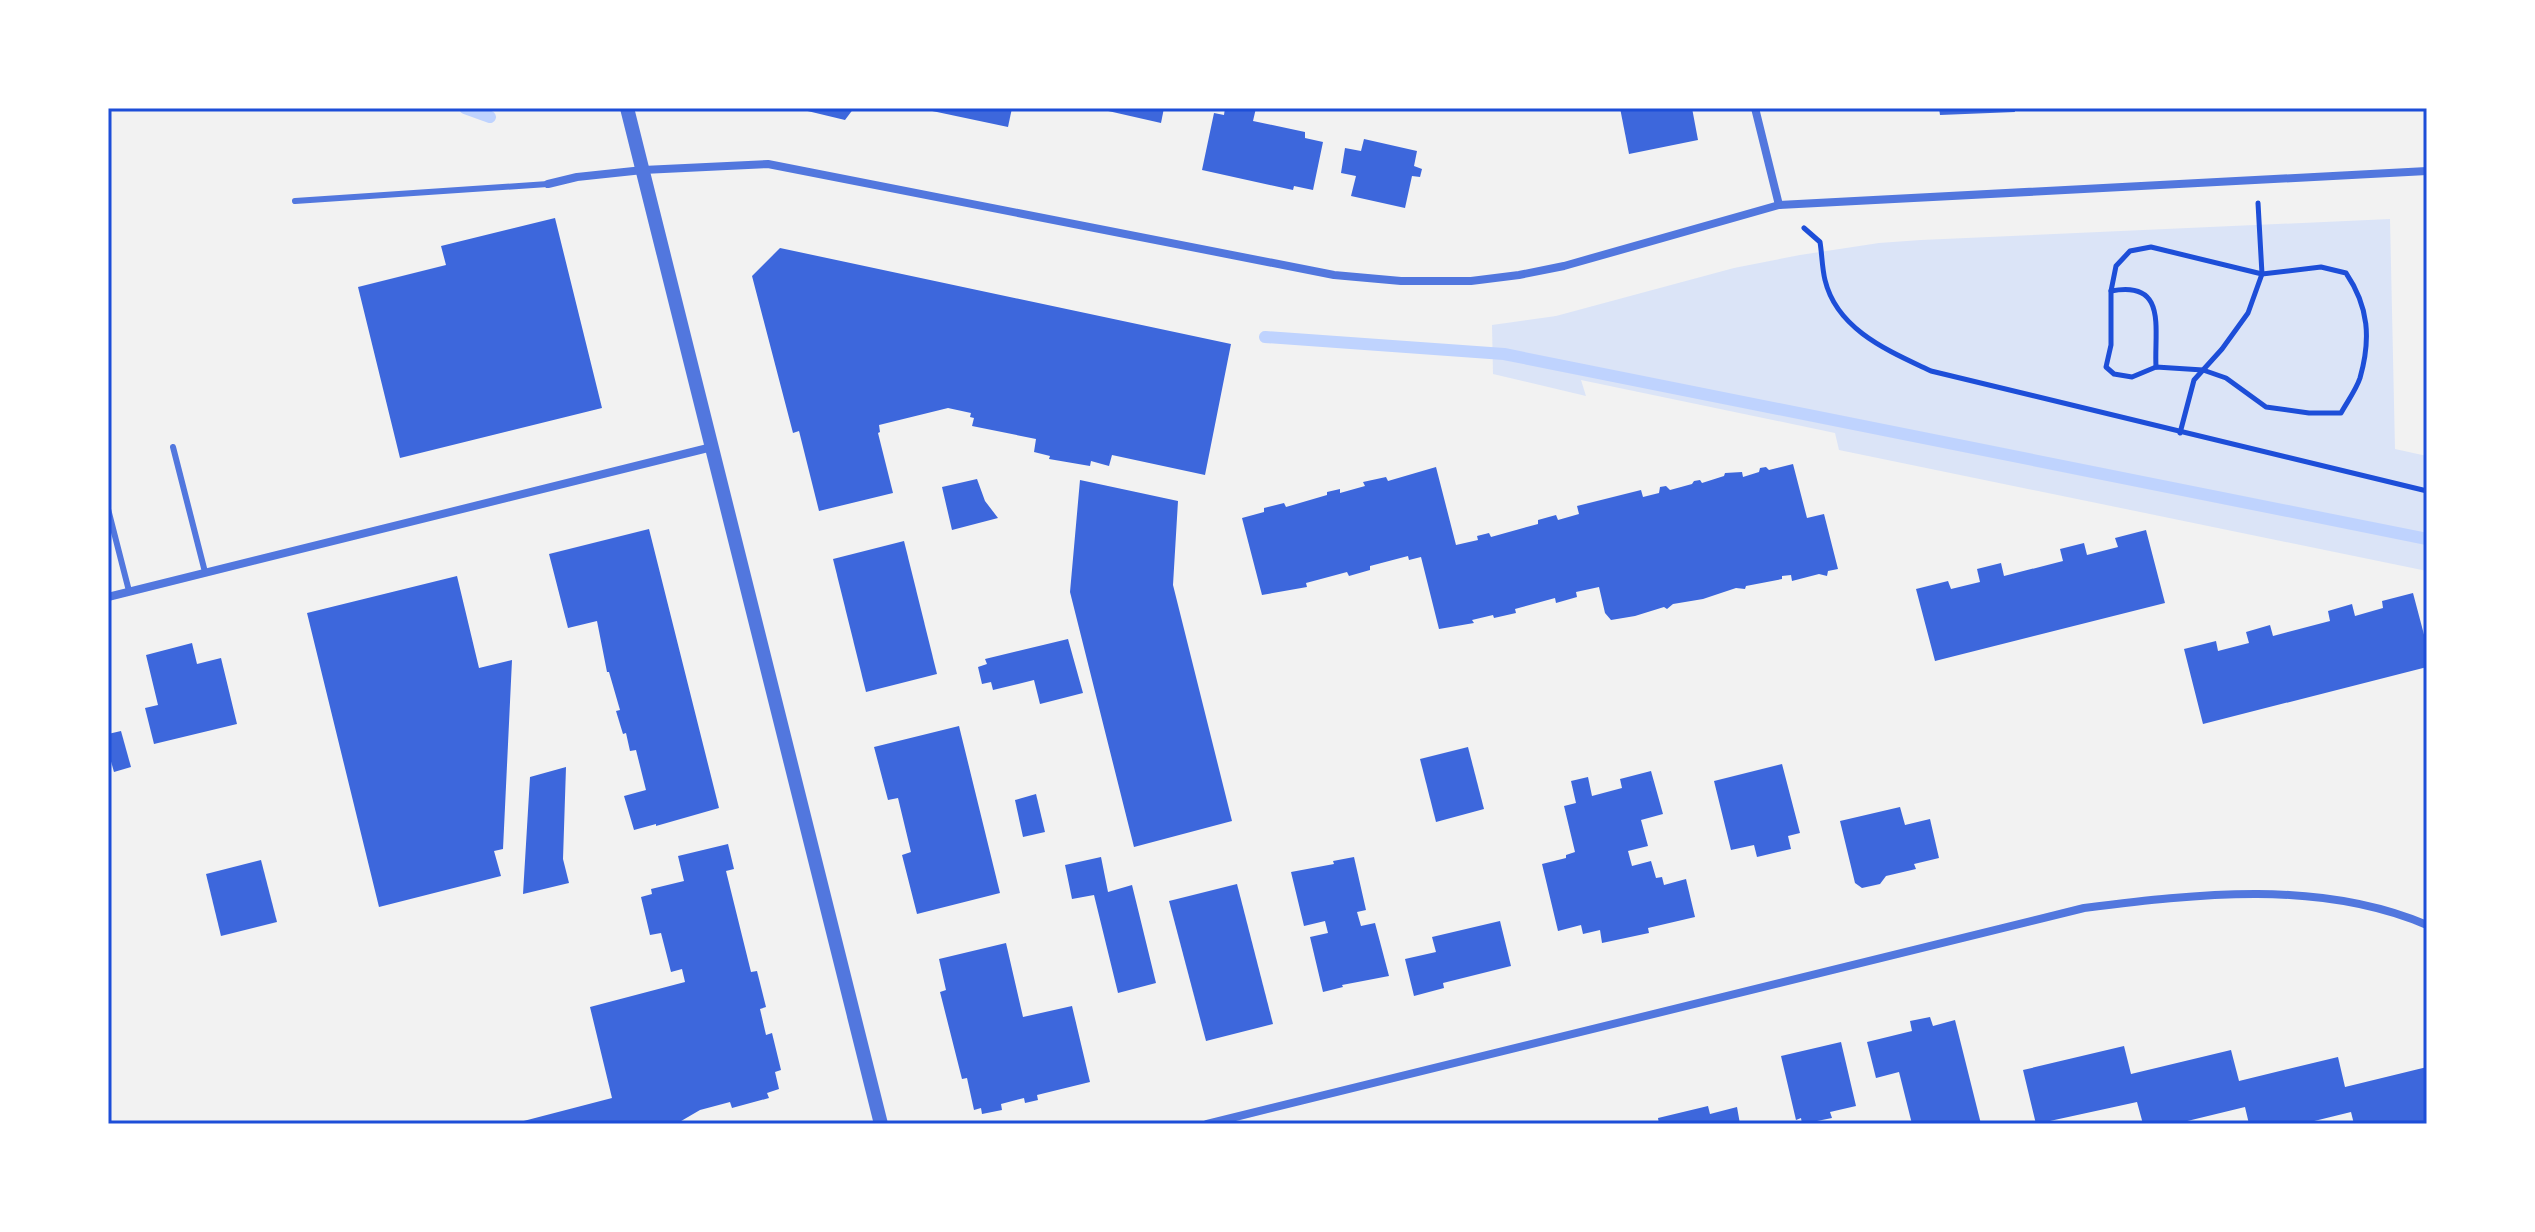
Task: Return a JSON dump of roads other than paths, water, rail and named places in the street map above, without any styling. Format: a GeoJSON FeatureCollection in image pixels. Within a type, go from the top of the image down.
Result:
{"type":"FeatureCollection","features":[{"type":"Feature","properties":{"kind":"street"},"geometry":{"type":"LineString","coordinates":[[627,108],[881,1124]]}},
{"type":"Feature","properties":{"kind":"street"},"geometry":{"type":"LineString","coordinates":[[1755,108],[1779,205]]}},
{"type":"Feature","properties":{"kind":"street"},"geometry":{"type":"LineString","coordinates":[[548,184],[577,177],[643,170],[768,164],[1334,275],[1401,281],[1471,281],[1564,266],[1779,205],[2427,171]]}},
{"type":"Feature","properties":{"kind":"street"},"geometry":{"type":"LineString","coordinates":[[108,597],[712,447]]}},
{"type":"Feature","properties":{"kind":"street"},"geometry":{"type":"LineString","coordinates":[[1207,1124],[2084,908],[2169,898],[2257,893],[2342,900],[2409,917],[2427,925]]}},
{"type":"Feature","properties":{"kind":"lane"},"geometry":{"type":"LineString","coordinates":[[295,201],[548,184]]}},
{"type":"Feature","properties":{"kind":"lane"},"geometry":{"type":"LineString","coordinates":[[173,447],[205,572]]}},
{"type":"Feature","properties":{"kind":"lane"},"geometry":{"type":"LineString","coordinates":[[109,513],[129,591]]}},
{"type":"Feature","properties":{"kind":"waterway"},"geometry":{"type":"LineString","coordinates":[[465,108],[490,117]]}},
{"type":"Feature","properties":{"kind":"waterway"},"geometry":{"type":"LineString","coordinates":[[1265,337],[1504,354],[2427,539]]}}]}
